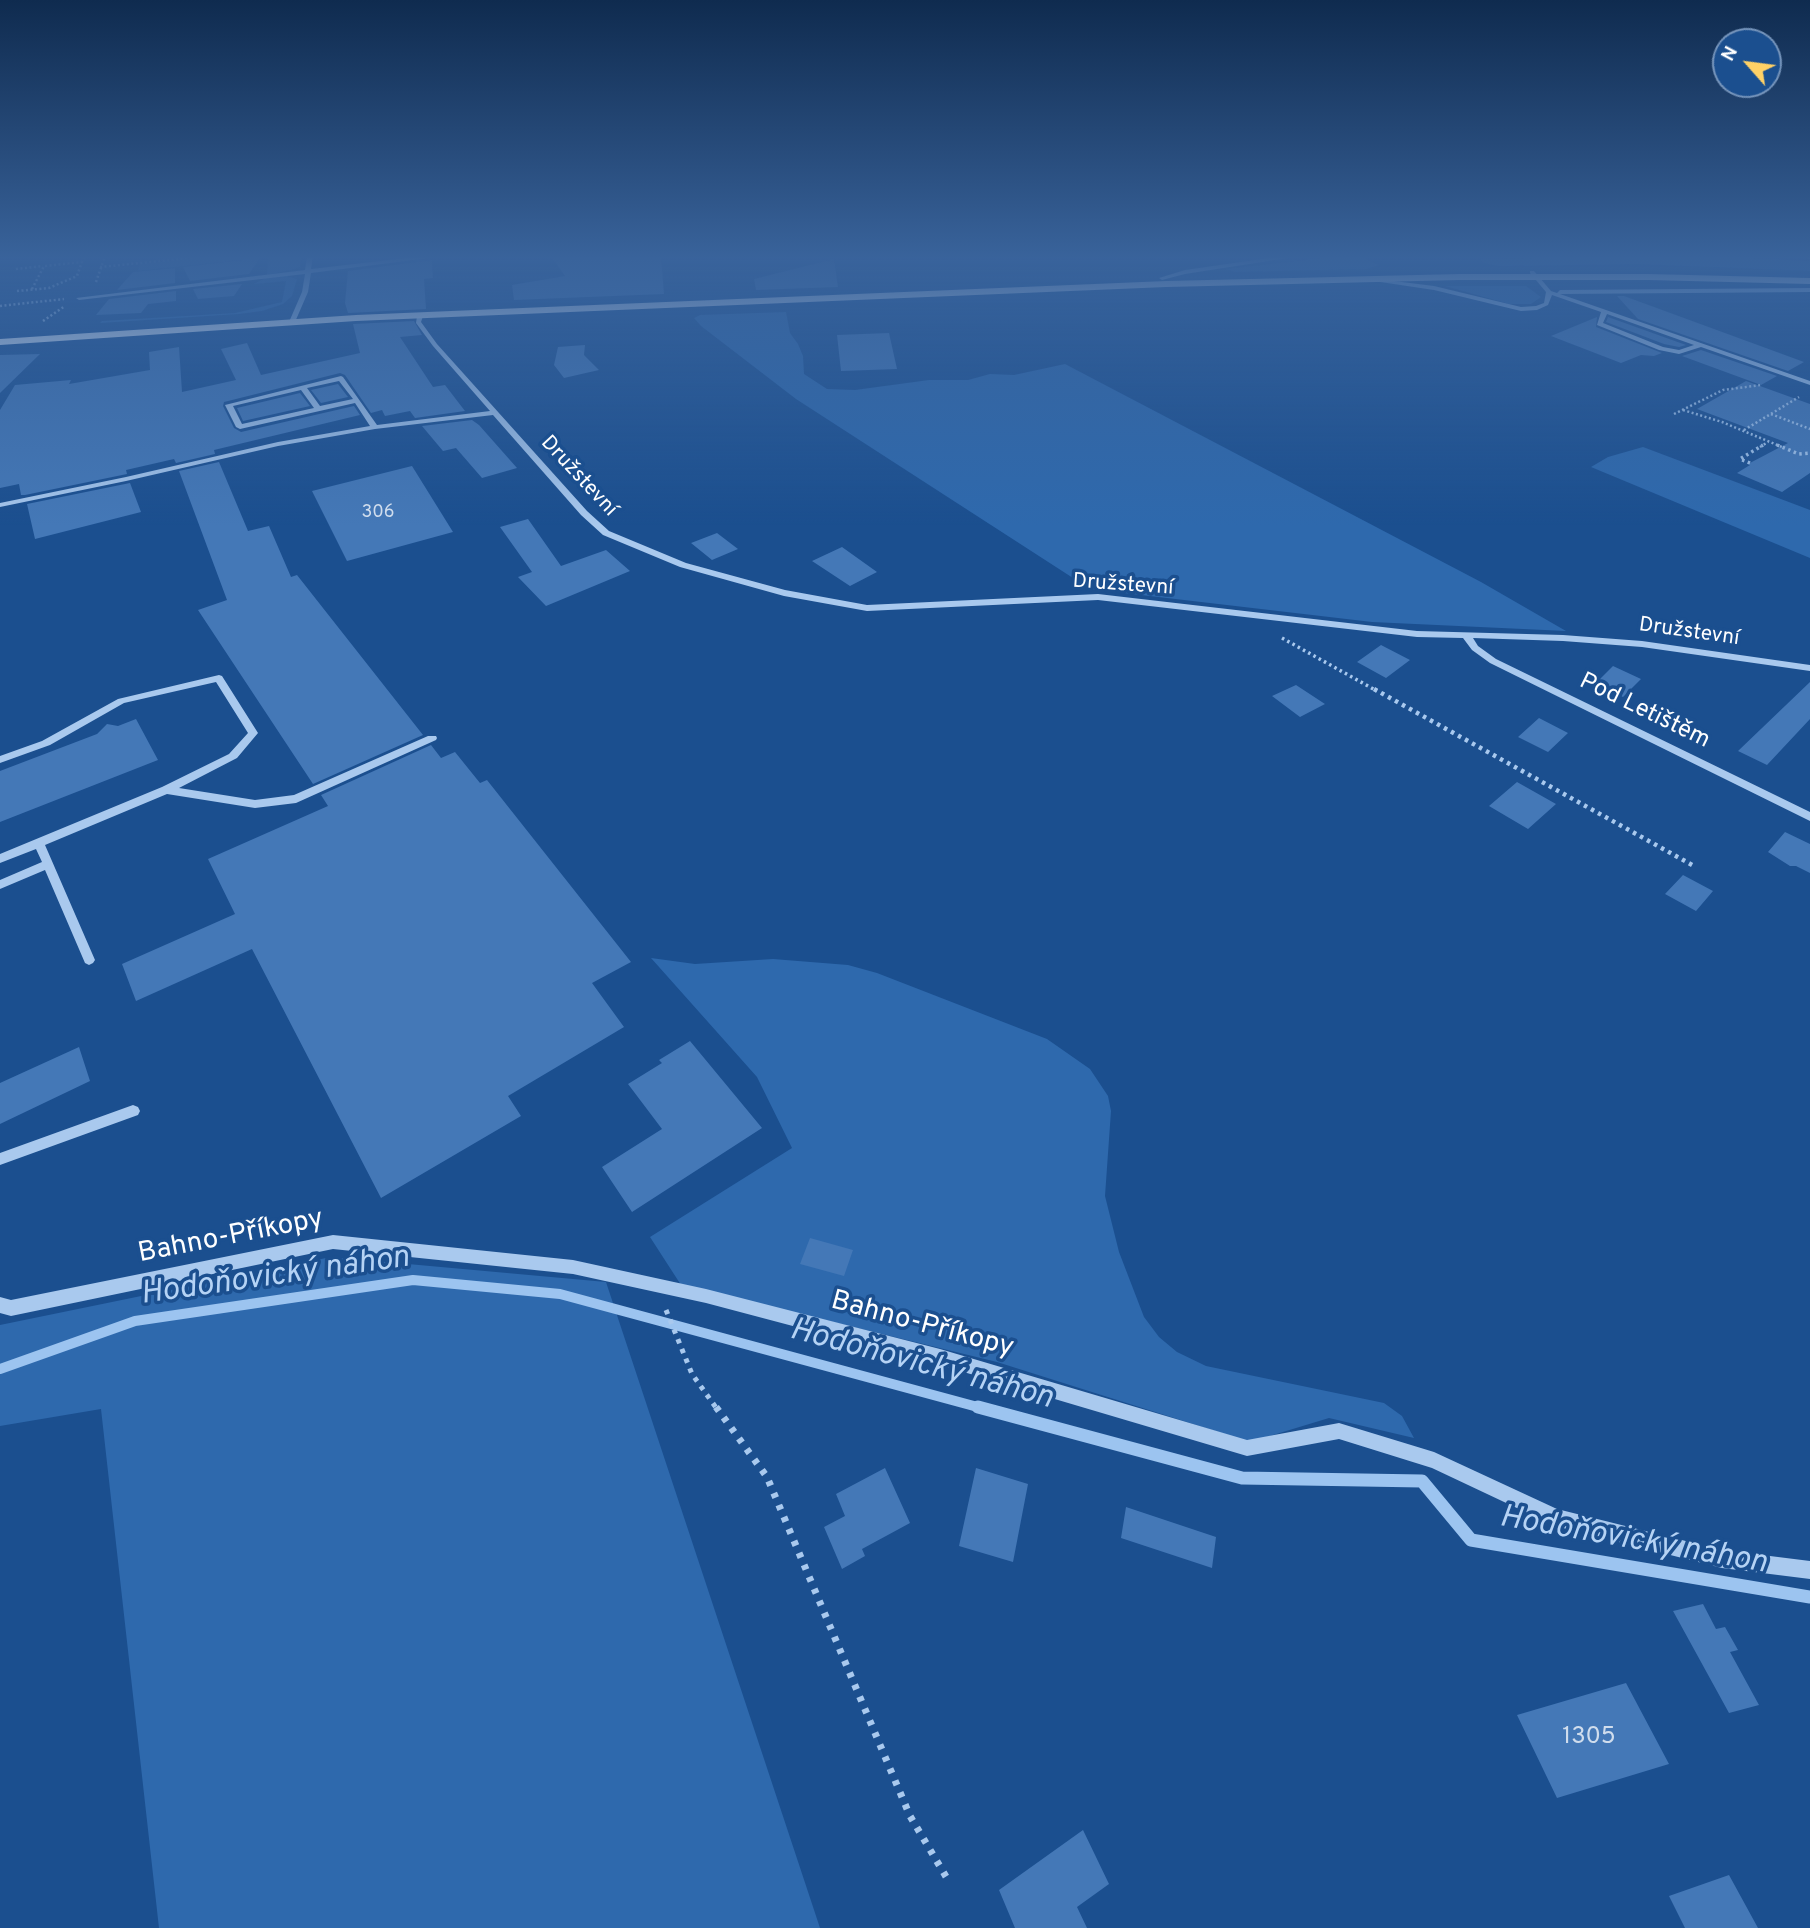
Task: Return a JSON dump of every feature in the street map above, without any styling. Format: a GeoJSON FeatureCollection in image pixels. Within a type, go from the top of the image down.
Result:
{"type":"FeatureCollection","features":[{"type":"Feature","properties":{"kind":"street","name":"Družstevní"},"geometry":{"type":"LineString","coordinates":[[436,346],[583,513],[606,533],[683,565],[784,593],[867,608],[1098,597],[1378,630],[1642,644],[1810,668]]}},
{"type":"Feature","properties":{"kind":"street"},"geometry":{"type":"LineString","coordinates":[[1654,346],[1679,352],[1698,346]]}},
{"type":"Feature","properties":{"kind":"street"},"geometry":{"type":"LineString","coordinates":[[1675,346],[1686,350]]}},
{"type":"Feature","properties":{"kind":"street"},"geometry":{"type":"LineString","coordinates":[[1704,346],[1810,383]]}},
{"type":"Feature","properties":{"kind":"street"},"geometry":{"type":"LineString","coordinates":[[357,400],[240,427],[229,405],[341,378],[357,400],[375,427]]}},
{"type":"Feature","properties":{"kind":"street"},"geometry":{"type":"LineString","coordinates":[[303,387],[318,409]]}},
{"type":"Feature","properties":{"kind":"street"},"geometry":{"type":"LineString","coordinates":[[266,396],[277,419]]}},
{"type":"Feature","properties":{"kind":"street"},"geometry":{"type":"LineString","coordinates":[[0,505],[278,444],[375,427],[495,413]]}},
{"type":"Feature","properties":{"kind":"street","name":"Pod Letištěm"},"geometry":{"type":"LineString","coordinates":[[1466,635],[1475,649],[1493,661],[1810,817]]}},
{"type":"Feature","properties":{"kind":"street"},"geometry":{"type":"LineString","coordinates":[[0,760],[46,743],[121,701],[219,678],[253,733],[233,756],[166,790],[0,859]]}},
{"type":"Feature","properties":{"kind":"street"},"geometry":{"type":"LineString","coordinates":[[166,790],[255,804],[296,799],[432,738]]}},
{"type":"Feature","properties":{"kind":"street"},"geometry":{"type":"LineString","coordinates":[[39,843],[89,960]]}},
{"type":"Feature","properties":{"kind":"street"},"geometry":{"type":"LineString","coordinates":[[0,885],[48,864]]}},
{"type":"Feature","properties":{"kind":"street"},"geometry":{"type":"LineString","coordinates":[[0,1159],[133,1111]]}},
{"type":"Feature","properties":{"kind":"street","name":"Bahno-Příkopy"},"geometry":{"type":"LineString","coordinates":[[0,1305],[12,1308],[333,1242],[573,1267],[656,1285],[940,1357],[1247,1448],[1339,1431],[1434,1460],[1555,1517],[1723,1559],[1810,1570]]}},
{"type":"Feature","properties":{"kind":"path"},"geometry":{"type":"LineString","coordinates":[[1674,414],[1723,390],[1769,385]]}},
{"type":"Feature","properties":{"kind":"path"},"geometry":{"type":"LineString","coordinates":[[1743,431],[1800,397]]}},
{"type":"Feature","properties":{"kind":"path"},"geometry":{"type":"LineString","coordinates":[[1682,410],[1799,454],[1810,453]]}},
{"type":"Feature","properties":{"kind":"path"},"geometry":{"type":"LineString","coordinates":[[1770,414],[1810,429]]}},
{"type":"Feature","properties":{"kind":"path"},"geometry":{"type":"LineString","coordinates":[[1757,418],[1762,419]]}},
{"type":"Feature","properties":{"kind":"path"},"geometry":{"type":"LineString","coordinates":[[1750,463],[1740,459],[1768,442]]}},
{"type":"Feature","properties":{"kind":"path"},"geometry":{"type":"LineString","coordinates":[[1275,634],[1694,866]]}},
{"type":"Feature","properties":{"kind":"path"},"geometry":{"type":"LineString","coordinates":[[656,1285],[692,1374],[767,1477],[910,1816],[948,1880]]}},
{"type":"Feature","properties":{"kind":"shaded area"},"geometry":{"type":"Polygon","coordinates":[[[727,346],[799,346],[803,356],[804,374],[827,389],[855,390],[929,380],[968,380],[990,374],[1014,375],[1065,364],[1481,582],[1566,631],[1372,622],[1090,589],[796,399],[727,346]]]}},
{"type":"Feature","properties":{"kind":"shaded area"},"geometry":{"type":"Polygon","coordinates":[[[1643,447],[1810,510],[1810,558],[1591,467],[1608,457],[1643,447]]]}},
{"type":"Feature","properties":{"kind":"shaded area"},"geometry":{"type":"Polygon","coordinates":[[[651,958],[695,964],[773,959],[848,965],[877,973],[1047,1039],[1090,1069],[1108,1096],[1111,1111],[1105,1196],[1119,1252],[1144,1317],[1159,1337],[1177,1352],[1206,1366],[1384,1403],[1402,1416],[1414,1438],[1329,1418],[1250,1442],[997,1362],[681,1285],[650,1237],[792,1148],[757,1077],[651,958]]]}},
{"type":"Feature","properties":{"kind":"shaded area"},"geometry":{"type":"Polygon","coordinates":[[[331,1257],[606,1282],[820,1928],[159,1928],[101,1409],[0,1426],[0,1325],[331,1257]]]}},
{"type":"Feature","properties":{"kind":"building"},"geometry":{"type":"Polygon","coordinates":[[[234,346],[248,346],[261,375],[360,353],[358,346],[406,346],[433,387],[445,385],[465,411],[415,418],[410,411],[385,416],[382,410],[371,413],[345,375],[340,373],[224,402],[223,406],[234,428],[241,432],[354,406],[360,415],[214,450],[215,454],[176,463],[174,459],[126,470],[127,474],[25,495],[21,495],[19,484],[0,488],[0,410],[15,385],[71,380],[69,384],[150,370],[149,352],[179,347],[182,392],[236,380],[221,349],[234,346]]]}},
{"type":"Feature","properties":{"kind":"building"},"geometry":{"type":"Polygon","coordinates":[[[585,346],[584,355],[599,370],[564,378],[554,365],[558,347],[585,346]]]}},
{"type":"Feature","properties":{"kind":"building"},"geometry":{"type":"Polygon","coordinates":[[[838,346],[892,346],[897,369],[841,371],[838,346]]]}},
{"type":"Feature","properties":{"kind":"building"},"geometry":{"type":"Polygon","coordinates":[[[1577,346],[1644,346],[1662,353],[1654,356],[1641,355],[1621,363],[1577,346]]]}},
{"type":"Feature","properties":{"kind":"building"},"geometry":{"type":"Polygon","coordinates":[[[1716,346],[1760,346],[1804,362],[1788,371],[1716,346]]]}},
{"type":"Feature","properties":{"kind":"building"},"geometry":{"type":"Polygon","coordinates":[[[1701,350],[1777,376],[1761,385],[1682,356],[1701,350]]]}},
{"type":"Feature","properties":{"kind":"building"},"geometry":{"type":"Polygon","coordinates":[[[40,354],[0,393],[0,355],[40,354]]]}},
{"type":"Feature","properties":{"kind":"building"},"geometry":{"type":"Polygon","coordinates":[[[1746,381],[1810,404],[1810,473],[1782,492],[1737,473],[1750,465],[1748,464],[1788,443],[1697,409],[1746,381]]]}},
{"type":"Feature","properties":{"kind":"building"},"geometry":{"type":"Polygon","coordinates":[[[338,384],[348,397],[321,403],[311,390],[338,384]]]}},
{"type":"Feature","properties":{"kind":"building"},"geometry":{"type":"Polygon","coordinates":[[[300,393],[310,406],[243,421],[237,408],[300,393]]]}},
{"type":"Feature","properties":{"kind":"building"},"geometry":{"type":"Polygon","coordinates":[[[472,420],[517,468],[482,478],[456,448],[443,451],[422,426],[472,420]]]}},
{"type":"Feature","properties":{"kind":"building"},"geometry":{"type":"Polygon","coordinates":[[[219,462],[248,531],[269,526],[291,577],[297,575],[423,735],[313,784],[198,610],[227,600],[179,471],[219,462]]]}},
{"type":"Feature","properties":{"kind":"building"},"geometry":{"type":"Polygon","coordinates":[[[412,466],[453,532],[347,561],[312,491],[412,466]]]}},
{"type":"Feature","properties":{"kind":"building"},"geometry":{"type":"Polygon","coordinates":[[[130,483],[141,512],[35,539],[27,504],[130,483]]]}},
{"type":"Feature","properties":{"kind":"building"},"geometry":{"type":"Polygon","coordinates":[[[528,519],[561,566],[606,550],[630,571],[546,606],[518,577],[532,572],[500,527],[528,519]]]}},
{"type":"Feature","properties":{"kind":"building"},"geometry":{"type":"Polygon","coordinates":[[[717,533],[738,549],[712,560],[691,543],[717,533]]]}},
{"type":"Feature","properties":{"kind":"building"},"geometry":{"type":"Polygon","coordinates":[[[842,547],[877,572],[850,586],[812,561],[842,547]]]}},
{"type":"Feature","properties":{"kind":"building"},"geometry":{"type":"Polygon","coordinates":[[[1381,645],[1410,660],[1386,678],[1357,662],[1381,645]]]}},
{"type":"Feature","properties":{"kind":"building"},"geometry":{"type":"Polygon","coordinates":[[[1613,666],[1641,679],[1623,697],[1595,684],[1613,666]]]}},
{"type":"Feature","properties":{"kind":"building"},"geometry":{"type":"Polygon","coordinates":[[[1810,682],[1810,719],[1767,765],[1738,751],[1810,682]]]}},
{"type":"Feature","properties":{"kind":"building"},"geometry":{"type":"Polygon","coordinates":[[[1296,685],[1325,704],[1300,717],[1272,696],[1296,685]]]}},
{"type":"Feature","properties":{"kind":"building"},"geometry":{"type":"Polygon","coordinates":[[[1539,718],[1568,733],[1548,752],[1518,737],[1539,718]]]}},
{"type":"Feature","properties":{"kind":"building"},"geometry":{"type":"Polygon","coordinates":[[[136,719],[158,760],[0,822],[0,771],[97,734],[107,724],[118,726],[136,719]]]}},
{"type":"Feature","properties":{"kind":"building"},"geometry":{"type":"Polygon","coordinates":[[[431,745],[441,758],[455,752],[480,783],[487,780],[631,962],[592,983],[624,1027],[508,1096],[521,1116],[381,1198],[252,949],[136,1001],[122,964],[235,914],[208,859],[328,806],[321,795],[431,745]]]}},
{"type":"Feature","properties":{"kind":"building"},"geometry":{"type":"Polygon","coordinates":[[[1517,782],[1556,804],[1528,829],[1489,806],[1517,782]]]}},
{"type":"Feature","properties":{"kind":"building"},"geometry":{"type":"Polygon","coordinates":[[[1785,832],[1810,844],[1810,873],[1790,866],[1768,852],[1785,832]]]}},
{"type":"Feature","properties":{"kind":"building"},"geometry":{"type":"Polygon","coordinates":[[[1683,875],[1713,891],[1696,911],[1665,894],[1683,875]]]}},
{"type":"Feature","properties":{"kind":"building"},"geometry":{"type":"Polygon","coordinates":[[[690,1041],[762,1128],[632,1212],[602,1167],[662,1129],[628,1084],[662,1063],[659,1060],[690,1041]]]}},
{"type":"Feature","properties":{"kind":"building"},"geometry":{"type":"Polygon","coordinates":[[[79,1047],[90,1081],[0,1124],[0,1083],[79,1047]]]}},
{"type":"Feature","properties":{"kind":"building"},"geometry":{"type":"Polygon","coordinates":[[[810,1238],[853,1250],[844,1276],[800,1264],[810,1238]]]}},
{"type":"Feature","properties":{"kind":"building"},"geometry":{"type":"Polygon","coordinates":[[[885,1468],[910,1523],[862,1549],[865,1556],[842,1569],[824,1527],[845,1516],[836,1494],[885,1468]]]}},
{"type":"Feature","properties":{"kind":"building"},"geometry":{"type":"Polygon","coordinates":[[[976,1468],[1028,1484],[1013,1562],[959,1546],[976,1468]]]}},
{"type":"Feature","properties":{"kind":"building"},"geometry":{"type":"Polygon","coordinates":[[[1126,1507],[1216,1537],[1212,1568],[1121,1538],[1126,1507]]]}},
{"type":"Feature","properties":{"kind":"building"},"geometry":{"type":"Polygon","coordinates":[[[1703,1604],[1716,1629],[1725,1627],[1738,1650],[1730,1652],[1759,1705],[1729,1713],[1673,1611],[1703,1604]]]}},
{"type":"Feature","properties":{"kind":"building"},"geometry":{"type":"Polygon","coordinates":[[[1626,1683],[1669,1764],[1557,1798],[1517,1715],[1626,1683]]]}},
{"type":"Feature","properties":{"kind":"building"},"geometry":{"type":"Polygon","coordinates":[[[1083,1830],[1109,1884],[1077,1907],[1087,1928],[1015,1928],[999,1890],[1083,1830]]]}},
{"type":"Feature","properties":{"kind":"building"},"geometry":{"type":"Polygon","coordinates":[[[1729,1875],[1758,1928],[1685,1928],[1669,1896],[1729,1875]]]}},
{"type":"Feature","properties":{"kind":"waterway","name":"Hodoňovický náhon"},"geometry":{"type":"LineString","coordinates":[[0,1369],[135,1321],[413,1280],[560,1294],[985,1409]]}},
{"type":"Feature","properties":{"kind":"waterway","name":"Hodoňovický náhon"},"geometry":{"type":"LineString","coordinates":[[978,1407],[1242,1478],[1422,1481],[1471,1540],[1810,1597]]}}]}
